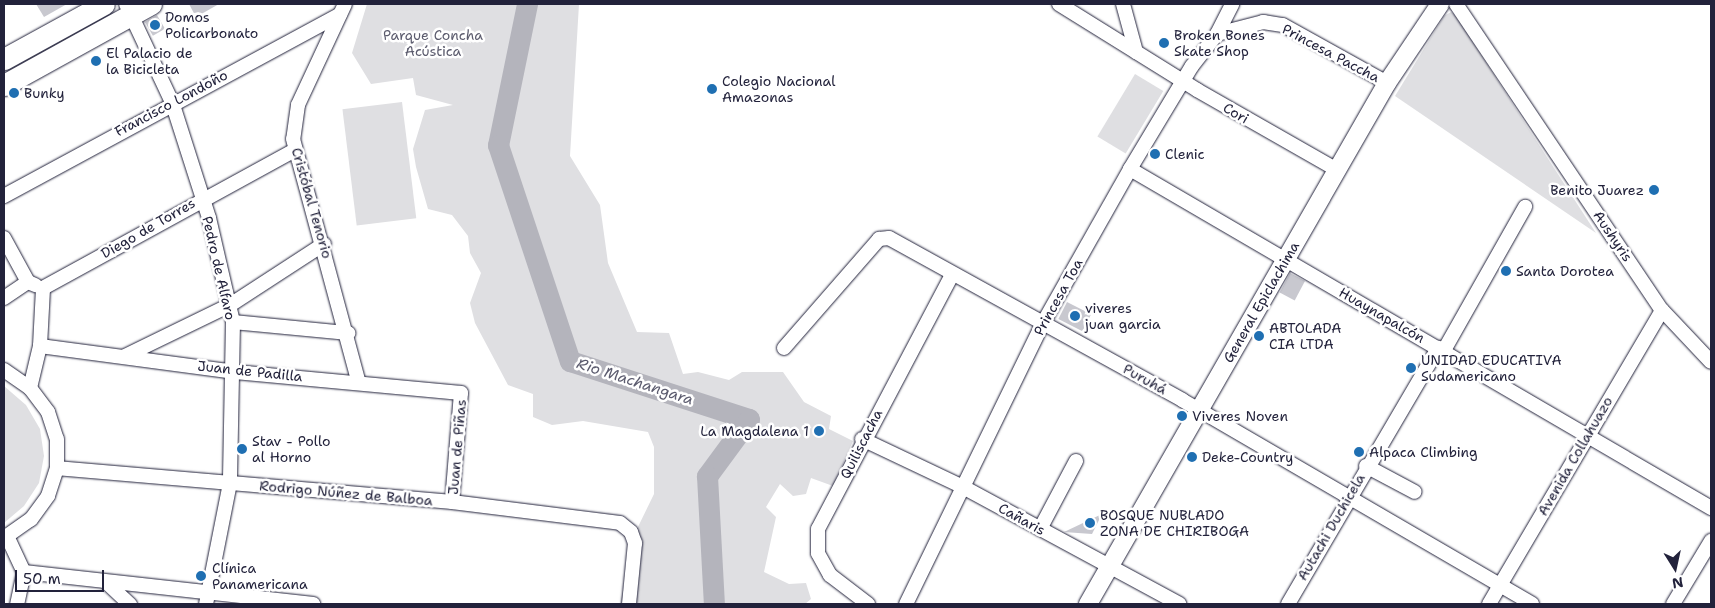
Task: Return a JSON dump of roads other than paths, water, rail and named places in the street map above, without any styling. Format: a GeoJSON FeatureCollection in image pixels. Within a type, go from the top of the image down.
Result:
{"type":"FeatureCollection","features":[{"type":"Feature","properties":{"kind":"main road"},"geometry":{"type":"LineString","coordinates":[[4,84],[109,26],[129,9],[150,4]]}},
{"type":"Feature","properties":{"kind":"main road"},"geometry":{"type":"LineString","coordinates":[[4,70],[36,52],[99,6]]}},
{"type":"Feature","properties":{"kind":"main road"},"geometry":{"type":"LineString","coordinates":[[4,59],[99,6]]}},
{"type":"Feature","properties":{"kind":"main road"},"geometry":{"type":"LineString","coordinates":[[36,52],[109,26]]}},
{"type":"Feature","properties":{"kind":"street","name":"Cori"},"geometry":{"type":"LineString","coordinates":[[1059,4],[1183,82],[1337,170]]}},
{"type":"Feature","properties":{"kind":"street"},"geometry":{"type":"LineString","coordinates":[[1123,4],[1136,52]]}},
{"type":"Feature","properties":{"kind":"street","name":"Princesa Toa"},"geometry":{"type":"LineString","coordinates":[[906,604],[1043,323],[1130,170],[1183,82],[1217,34],[1232,4]]}},
{"type":"Feature","properties":{"kind":"street","name":"General Epiclachima"},"geometry":{"type":"LineString","coordinates":[[1088,604],[1108,566],[1387,83],[1440,4]]}},
{"type":"Feature","properties":{"kind":"street","name":"Aushyris"},"geometry":{"type":"LineString","coordinates":[[1456,4],[1662,310],[1711,362]]}},
{"type":"Feature","properties":{"kind":"street","name":"Pedro de Alfaro"},"geometry":{"type":"LineString","coordinates":[[129,9],[172,102],[203,197],[233,322],[235,372],[230,483],[208,598]]}},
{"type":"Feature","properties":{"kind":"street","name":"Francisco Londoño"},"geometry":{"type":"LineString","coordinates":[[4,196],[343,9]]}},
{"type":"Feature","properties":{"kind":"street","name":"Cristóbal Tenorio"},"geometry":{"type":"LineString","coordinates":[[343,9],[295,114],[295,150],[324,244],[348,333],[358,380]]}},
{"type":"Feature","properties":{"kind":"street","name":"Princesa Paccha"},"geometry":{"type":"LineString","coordinates":[[1217,34],[1263,22],[1283,25],[1387,83]]}},
{"type":"Feature","properties":{"kind":"street","name":"Diego de Torres"},"geometry":{"type":"LineString","coordinates":[[43,288],[203,197],[295,150]]}},
{"type":"Feature","properties":{"kind":"street","name":"Huaynapalcón"},"geometry":{"type":"LineString","coordinates":[[1130,170],[1286,259],[1585,436],[1711,508]]}},
{"type":"Feature","properties":{"kind":"street","name":"Autachi Duchicela"},"geometry":{"type":"LineString","coordinates":[[1288,604],[1366,466],[1441,350],[1525,207]]}},
{"type":"Feature","properties":{"kind":"street"},"geometry":{"type":"LineString","coordinates":[[4,238],[28,282],[43,288],[40,346],[30,388]]}},
{"type":"Feature","properties":{"kind":"street","name":"Puruhá"},"geometry":{"type":"LineString","coordinates":[[784,348],[879,239],[889,238],[1199,409],[1532,604]]}},
{"type":"Feature","properties":{"kind":"street"},"geometry":{"type":"LineString","coordinates":[[125,356],[230,305],[324,244]]}},
{"type":"Feature","properties":{"kind":"street","name":"Quiliscacha"},"geometry":{"type":"LineString","coordinates":[[868,604],[830,575],[818,554],[818,529],[862,438],[952,274]]}},
{"type":"Feature","properties":{"kind":"street"},"geometry":{"type":"LineString","coordinates":[[4,298],[28,282]]}},
{"type":"Feature","properties":{"kind":"street","name":"Avenida Collahuazo"},"geometry":{"type":"LineString","coordinates":[[1489,604],[1585,436],[1662,310]]}},
{"type":"Feature","properties":{"kind":"street"},"geometry":{"type":"LineString","coordinates":[[233,322],[348,333]]}},
{"type":"Feature","properties":{"kind":"street","name":"Juan de Padilla"},"geometry":{"type":"LineString","coordinates":[[40,346],[235,372],[358,380],[461,393]]}},
{"type":"Feature","properties":{"kind":"street"},"geometry":{"type":"LineString","coordinates":[[4,370],[30,388],[51,421],[57,439],[57,468],[48,496],[31,519],[5,537],[24,572],[17,604]]}},
{"type":"Feature","properties":{"kind":"street","name":"Juan de Piñas"},"geometry":{"type":"LineString","coordinates":[[452,502],[461,393]]}},
{"type":"Feature","properties":{"kind":"street","name":"Cañaris"},"geometry":{"type":"LineString","coordinates":[[862,438],[963,487],[1179,604]]}},
{"type":"Feature","properties":{"kind":"street"},"geometry":{"type":"LineString","coordinates":[[1040,529],[1076,461]]}},
{"type":"Feature","properties":{"kind":"street"},"geometry":{"type":"LineString","coordinates":[[1366,466],[1415,492]]}},
{"type":"Feature","properties":{"kind":"street","name":"Rodrigo Núñez de Balboa"},"geometry":{"type":"LineString","coordinates":[[57,468],[452,502],[620,523],[631,532],[635,543],[630,604]]}},
{"type":"Feature","properties":{"kind":"street"},"geometry":{"type":"LineString","coordinates":[[1673,604],[1711,541]]}},
{"type":"Feature","properties":{"kind":"street"},"geometry":{"type":"LineString","coordinates":[[24,572],[106,582],[208,598],[313,604]]}},
{"type":"Feature","properties":{"kind":"street"},"geometry":{"type":"LineString","coordinates":[[106,582],[130,604]]}},
{"type":"Feature","properties":{"kind":"waterway","name":"Rio Machangara"},"geometry":{"type":"LineString","coordinates":[[527,4],[498,145],[570,361],[749,419],[707,476],[714,604]]}},
{"type":"Feature","properties":{"kind":"place","name":"Domos Policarbonato"},"geometry":{"type":"Point","coordinates":[155,25]}},
{"type":"Feature","properties":{"kind":"place","name":"Broken Bones Skate Shop"},"geometry":{"type":"Point","coordinates":[1164,43]}},
{"type":"Feature","properties":{"kind":"place","name":"El Palacio de la Bicicleta"},"geometry":{"type":"Point","coordinates":[96,61]}},
{"type":"Feature","properties":{"kind":"place","name":"Colegio Nacional Amazonas"},"geometry":{"type":"Point","coordinates":[712,89]}},
{"type":"Feature","properties":{"kind":"place","name":"Bunky"},"geometry":{"type":"Point","coordinates":[14,93]}},
{"type":"Feature","properties":{"kind":"place","name":"Clenic"},"geometry":{"type":"Point","coordinates":[1155,154]}},
{"type":"Feature","properties":{"kind":"place","name":"Benito Juarez"},"geometry":{"type":"Point","coordinates":[1654,190]}},
{"type":"Feature","properties":{"kind":"place","name":"Santa Dorotea"},"geometry":{"type":"Point","coordinates":[1506,271]}},
{"type":"Feature","properties":{"kind":"place","name":"viveres juan garcia"},"geometry":{"type":"Point","coordinates":[1075,316]}},
{"type":"Feature","properties":{"kind":"place","name":"ABTOLADA CIA LTDA"},"geometry":{"type":"Point","coordinates":[1259,336]}},
{"type":"Feature","properties":{"kind":"place","name":"UNIDAD EDUCATIVA Sudamericano"},"geometry":{"type":"Point","coordinates":[1411,368]}},
{"type":"Feature","properties":{"kind":"place","name":"Viveres Noven"},"geometry":{"type":"Point","coordinates":[1182,416]}},
{"type":"Feature","properties":{"kind":"place","name":"La Magdalena 1"},"geometry":{"type":"Point","coordinates":[819,431]}},
{"type":"Feature","properties":{"kind":"place","name":"Stav - Pollo al Horno"},"geometry":{"type":"Point","coordinates":[242,449]}},
{"type":"Feature","properties":{"kind":"place","name":"Alpaca Climbing"},"geometry":{"type":"Point","coordinates":[1359,452]}},
{"type":"Feature","properties":{"kind":"place","name":"Deke-Country"},"geometry":{"type":"Point","coordinates":[1192,457]}},
{"type":"Feature","properties":{"kind":"place","name":"BOSQUE NUBLADO ZONA DE CHIRIBOGA"},"geometry":{"type":"Point","coordinates":[1090,523]}},
{"type":"Feature","properties":{"kind":"place","name":"Clínica Panamericana"},"geometry":{"type":"Point","coordinates":[201,576]}},
{"type":"Feature","properties":{"kind":"park label","name":"Parque Concha Acústica"},"geometry":{"type":"Point","coordinates":[433,43]}}]}
